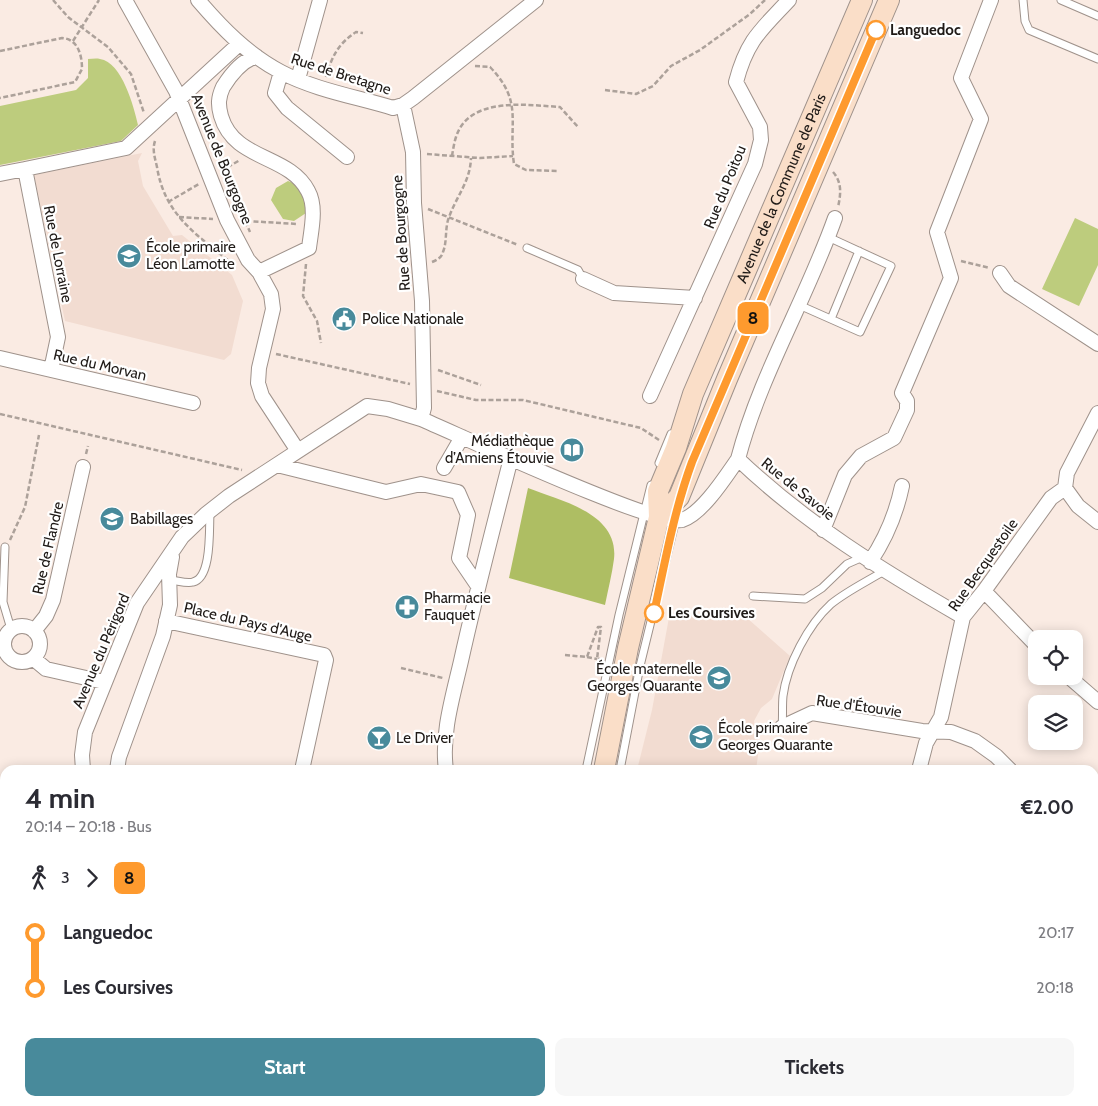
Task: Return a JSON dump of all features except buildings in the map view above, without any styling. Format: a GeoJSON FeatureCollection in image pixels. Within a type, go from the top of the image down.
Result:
{"type":"FeatureCollection","features":[{"type":"Feature","properties":{"kind":"street","name":"Avenue de Bourgogne"},"geometry":{"type":"LineString","coordinates":[[125,0],[180,100],[227,220],[248,260],[259,272],[271,294],[273,309],[262,351],[258,383],[262,396],[298,451]]}},
{"type":"Feature","properties":{"kind":"street","name":"Rue de Bretagne"},"geometry":{"type":"LineString","coordinates":[[198,0],[239,44],[282,72],[324,88],[393,108],[403,105],[456,64],[527,2]]}},
{"type":"Feature","properties":{"kind":"street"},"geometry":{"type":"LineString","coordinates":[[298,79],[320,0]]}},
{"type":"Feature","properties":{"kind":"street","name":"Rue du Poitou"},"geometry":{"type":"LineString","coordinates":[[650,396],[755,164],[761,140],[760,127],[736,82],[743,56],[754,37],[788,0]]}},
{"type":"Feature","properties":{"kind":"street","name":"Avenue de la Commune de Paris"},"geometry":{"type":"LineString","coordinates":[[605,765],[628,648],[659,517],[658,491],[676,448],[693,394],[862,0]]}},
{"type":"Feature","properties":{"kind":"street","name":"Avenue de la Commune de Paris"},"geometry":{"type":"LineString","coordinates":[[659,517],[679,497],[727,379],[889,0]]}},
{"type":"Feature","properties":{"kind":"street"},"geometry":{"type":"LineString","coordinates":[[822,530],[845,475],[861,456],[894,438],[907,410],[907,401],[902,393],[951,278],[937,232],[981,119],[961,78],[991,0]]}},
{"type":"Feature","properties":{"kind":"street"},"geometry":{"type":"LineString","coordinates":[[0,174],[126,148],[153,132],[180,100],[239,44]]}},
{"type":"Feature","properties":{"kind":"street"},"geometry":{"type":"LineString","coordinates":[[256,56],[245,60],[225,84],[219,95],[218,105],[223,123],[235,142],[252,153],[273,161],[303,183],[309,193],[312,209],[309,248],[259,272]]}},
{"type":"Feature","properties":{"kind":"street"},"geometry":{"type":"LineString","coordinates":[[282,72],[275,93],[286,108],[347,157]]}},
{"type":"Feature","properties":{"kind":"street","name":"Rue de Bourgogne"},"geometry":{"type":"LineString","coordinates":[[403,105],[413,152],[414,203],[424,365],[424,408],[421,419]]}},
{"type":"Feature","properties":{"kind":"street","name":"Rue de Lorraine"},"geometry":{"type":"LineString","coordinates":[[25,169],[58,337],[52,370]]}},
{"type":"Feature","properties":{"kind":"street","name":"Rue de Savoie"},"geometry":{"type":"LineString","coordinates":[[835,218],[800,305],[761,388],[738,459],[790,506],[822,530],[866,560],[962,617]]}},
{"type":"Feature","properties":{"kind":"street"},"geometry":{"type":"LineString","coordinates":[[1000,273],[1009,286],[1098,344]]}},
{"type":"Feature","properties":{"kind":"street"},"geometry":{"type":"LineString","coordinates":[[583,279],[614,293],[695,298]]}},
{"type":"Feature","properties":{"kind":"street","name":"Rue du Morvan"},"geometry":{"type":"LineString","coordinates":[[0,358],[193,404]]}},
{"type":"Feature","properties":{"kind":"street"},"geometry":{"type":"LineString","coordinates":[[298,451],[367,406],[388,409],[421,419],[659,517],[693,515],[738,459]]}},
{"type":"Feature","properties":{"kind":"street"},"geometry":{"type":"LineString","coordinates":[[1098,413],[1067,473],[1065,488],[1078,506],[1098,522]]}},
{"type":"Feature","properties":{"kind":"street"},"geometry":{"type":"LineString","coordinates":[[444,468],[462,436]]}},
{"type":"Feature","properties":{"kind":"street","name":"Avenue du Périgord"},"geometry":{"type":"LineString","coordinates":[[83,765],[85,732],[137,603],[182,537],[210,511],[298,451]]}},
{"type":"Feature","properties":{"kind":"street"},"geometry":{"type":"LineString","coordinates":[[445,765],[444,753],[456,682],[478,586],[512,458]]}},
{"type":"Feature","properties":{"kind":"street"},"geometry":{"type":"LineString","coordinates":[[277,465],[386,492],[421,484],[458,492],[468,515],[459,558],[478,586]]}},
{"type":"Feature","properties":{"kind":"street","name":"Rue de Flandre"},"geometry":{"type":"LineString","coordinates":[[34,631],[46,616],[53,600],[83,467]]}},
{"type":"Feature","properties":{"kind":"street"},"geometry":{"type":"LineString","coordinates":[[866,560],[883,542],[896,513],[902,486]]}},
{"type":"Feature","properties":{"kind":"street","name":"Rue Becquestoile"},"geometry":{"type":"LineString","coordinates":[[920,765],[926,743],[941,717],[962,617],[984,591],[1051,498],[1065,488]]}},
{"type":"Feature","properties":{"kind":"street","name":"Avenue du Périgord"},"geometry":{"type":"LineString","coordinates":[[118,765],[119,757],[163,636],[170,605],[169,580],[172,553]]}},
{"type":"Feature","properties":{"kind":"street"},"geometry":{"type":"LineString","coordinates":[[984,591],[1028,637]]}},
{"type":"Feature","properties":{"kind":"street","name":"Place du Pays d'Auge"},"geometry":{"type":"LineString","coordinates":[[166,620],[324,655],[326,660],[303,765]]}},
{"type":"Feature","properties":{"kind":"street"},"geometry":{"type":"LineString","coordinates":[[25,626],[34,631],[39,636],[40,642],[34,659],[26,663],[3,658],[2,644],[5,636],[11,629],[25,626]]}},
{"type":"Feature","properties":{"kind":"street"},"geometry":{"type":"LineString","coordinates":[[34,659],[46,669],[104,682]]}},
{"type":"Feature","properties":{"kind":"street"},"geometry":{"type":"LineString","coordinates":[[1078,685],[1098,702]]}},
{"type":"Feature","properties":{"kind":"street","name":"Rue d'Étouvie"},"geometry":{"type":"LineString","coordinates":[[782,727],[812,713],[922,732],[934,730],[951,732],[975,741],[1005,765]]}},
{"type":"Feature","properties":{"kind":"lane"},"geometry":{"type":"LineString","coordinates":[[1023,0],[1025,21],[1029,30],[1098,59]]}},
{"type":"Feature","properties":{"kind":"lane"},"geometry":{"type":"LineString","coordinates":[[1061,0],[1098,16]]}},
{"type":"Feature","properties":{"kind":"lane"},"geometry":{"type":"LineString","coordinates":[[800,305],[860,332],[891,266],[828,237]]}},
{"type":"Feature","properties":{"kind":"lane"},"geometry":{"type":"LineString","coordinates":[[527,248],[578,270],[583,279]]}},
{"type":"Feature","properties":{"kind":"lane"},"geometry":{"type":"LineString","coordinates":[[831,319],[859,251]]}},
{"type":"Feature","properties":{"kind":"lane"},"geometry":{"type":"LineString","coordinates":[[657,468],[666,445],[693,394]]}},
{"type":"Feature","properties":{"kind":"lane"},"geometry":{"type":"LineString","coordinates":[[621,765],[640,666],[659,517],[654,475]]}},
{"type":"Feature","properties":{"kind":"lane"},"geometry":{"type":"LineString","coordinates":[[169,580],[193,582],[202,576],[207,565],[210,511]]}},
{"type":"Feature","properties":{"kind":"lane"},"geometry":{"type":"LineString","coordinates":[[587,765],[609,660],[659,517]]}},
{"type":"Feature","properties":{"kind":"lane"},"geometry":{"type":"LineString","coordinates":[[5,548],[3,602],[11,629]]}},
{"type":"Feature","properties":{"kind":"lane"},"geometry":{"type":"LineString","coordinates":[[753,596],[805,599],[822,588],[847,564],[866,560]]}},
{"type":"Feature","properties":{"kind":"lane"},"geometry":{"type":"LineString","coordinates":[[782,727],[783,695],[790,672],[800,649],[816,621],[843,596],[884,571]]}},
{"type":"Feature","properties":{"kind":"path"},"geometry":{"type":"LineString","coordinates":[[53,0],[68,17],[108,47],[130,74],[153,132],[153,147],[159,179],[177,217],[250,278],[259,272]]}},
{"type":"Feature","properties":{"kind":"path"},"geometry":{"type":"LineString","coordinates":[[73,41],[99,0]]}},
{"type":"Feature","properties":{"kind":"path"},"geometry":{"type":"LineString","coordinates":[[605,90],[636,94],[653,86],[671,66],[700,50],[750,14],[765,0]]}},
{"type":"Feature","properties":{"kind":"path"},"geometry":{"type":"LineString","coordinates":[[324,88],[332,56],[343,41],[356,32],[363,33]]}},
{"type":"Feature","properties":{"kind":"path"},"geometry":{"type":"LineString","coordinates":[[0,51],[62,38],[76,43],[82,64],[75,82],[0,98]]}},
{"type":"Feature","properties":{"kind":"path"},"geometry":{"type":"LineString","coordinates":[[456,64],[490,67],[504,81],[514,126],[514,164],[526,170],[559,172]]}},
{"type":"Feature","properties":{"kind":"path"},"geometry":{"type":"LineString","coordinates":[[452,156],[456,136],[466,120],[485,107],[560,108],[578,126]]}},
{"type":"Feature","properties":{"kind":"path"},"geometry":{"type":"LineString","coordinates":[[153,132],[153,147]]}},
{"type":"Feature","properties":{"kind":"path"},"geometry":{"type":"LineString","coordinates":[[413,152],[471,158],[513,156]]}},
{"type":"Feature","properties":{"kind":"path"},"geometry":{"type":"LineString","coordinates":[[419,267],[438,260],[444,252],[445,232],[449,218],[470,175],[471,158]]}},
{"type":"Feature","properties":{"kind":"path"},"geometry":{"type":"LineString","coordinates":[[414,203],[527,248]]}},
{"type":"Feature","properties":{"kind":"path"},"geometry":{"type":"LineString","coordinates":[[309,248],[303,296],[317,321],[321,343]]}},
{"type":"Feature","properties":{"kind":"path"},"geometry":{"type":"LineString","coordinates":[[944,258],[982,265],[1000,273]]}},
{"type":"Feature","properties":{"kind":"path"},"geometry":{"type":"LineString","coordinates":[[262,351],[476,400],[523,400],[641,428],[666,445]]}},
{"type":"Feature","properties":{"kind":"path"},"geometry":{"type":"LineString","coordinates":[[424,365],[481,385]]}},
{"type":"Feature","properties":{"kind":"path"},"geometry":{"type":"LineString","coordinates":[[0,414],[248,471],[256,478]]}},
{"type":"Feature","properties":{"kind":"path"},"geometry":{"type":"LineString","coordinates":[[5,548],[15,534],[25,506],[39,435]]}},
{"type":"Feature","properties":{"kind":"path"},"geometry":{"type":"LineString","coordinates":[[587,657],[598,627],[601,628],[598,659]]}},
{"type":"Feature","properties":{"kind":"path"},"geometry":{"type":"LineString","coordinates":[[565,655],[609,660]]}},
{"type":"Feature","properties":{"kind":"path"},"geometry":{"type":"LineString","coordinates":[[401,668],[456,682]]}},
{"type":"Feature","properties":{"kind":"shaded area","name":"École primaire Léon Lamotte"},"geometry":{"type":"Polygon","coordinates":[[[142,153],[138,161],[143,186],[173,236],[182,235],[232,275],[243,301],[231,354],[224,360],[65,321],[34,175],[142,153]]]}},
{"type":"Feature","properties":{"kind":"shaded area","name":"École maternelle Georges Quarante"},"geometry":{"type":"Polygon","coordinates":[[[670,612],[747,618],[790,656],[772,699],[761,708],[754,721],[759,748],[757,765],[638,765],[652,710],[670,612]]]}},
{"type":"Feature","properties":{"kind":"green space"},"geometry":{"type":"Polygon","coordinates":[[[88,59],[100,59],[108,62],[115,68],[126,86],[138,125],[121,141],[0,165],[0,106],[76,90],[88,78],[88,59]]]}},
{"type":"Feature","properties":{"kind":"green space"},"geometry":{"type":"Polygon","coordinates":[[[288,181],[298,185],[309,203],[306,213],[294,221],[283,219],[271,200],[276,188],[288,181]]]}},
{"type":"Feature","properties":{"kind":"green space"},"geometry":{"type":"Polygon","coordinates":[[[1075,218],[1098,229],[1098,265],[1079,306],[1042,289],[1075,218]]]}},
{"type":"Feature","properties":{"kind":"green space"},"geometry":{"type":"Polygon","coordinates":[[[528,488],[585,511],[598,520],[607,530],[613,543],[614,559],[605,605],[509,578],[528,488]]]}},
{"type":"Feature","properties":{"kind":"bus line","name":"8"},"geometry":{"type":"LineString","coordinates":[[654,613],[676,522],[679,497],[692,462],[876,30]]}},
{"type":"Feature","properties":{"kind":"place","name":"Languedoc"},"geometry":{"type":"Point","coordinates":[876,30]}},
{"type":"Feature","properties":{"kind":"place","name":"École primaire Léon Lamotte"},"geometry":{"type":"Point","coordinates":[129,256]}},
{"type":"Feature","properties":{"kind":"place","name":"Police Nationale"},"geometry":{"type":"Point","coordinates":[344,319]}},
{"type":"Feature","properties":{"kind":"place","name":"Médiathèque d’Amiens Étouvie"},"geometry":{"type":"Point","coordinates":[572,450]}},
{"type":"Feature","properties":{"kind":"place","name":"Babillages"},"geometry":{"type":"Point","coordinates":[112,519]}},
{"type":"Feature","properties":{"kind":"place","name":"Pharmacie Fauquet"},"geometry":{"type":"Point","coordinates":[407,607]}},
{"type":"Feature","properties":{"kind":"place","name":"Les Coursives"},"geometry":{"type":"Point","coordinates":[654,613]}},
{"type":"Feature","properties":{"kind":"place","name":"École maternelle Georges Quarante"},"geometry":{"type":"Point","coordinates":[719,678]}},
{"type":"Feature","properties":{"kind":"place","name":"École primaire Georges Quarante"},"geometry":{"type":"Point","coordinates":[701,737]}},
{"type":"Feature","properties":{"kind":"place","name":"Le Driver"},"geometry":{"type":"Point","coordinates":[379,738]}}]}
